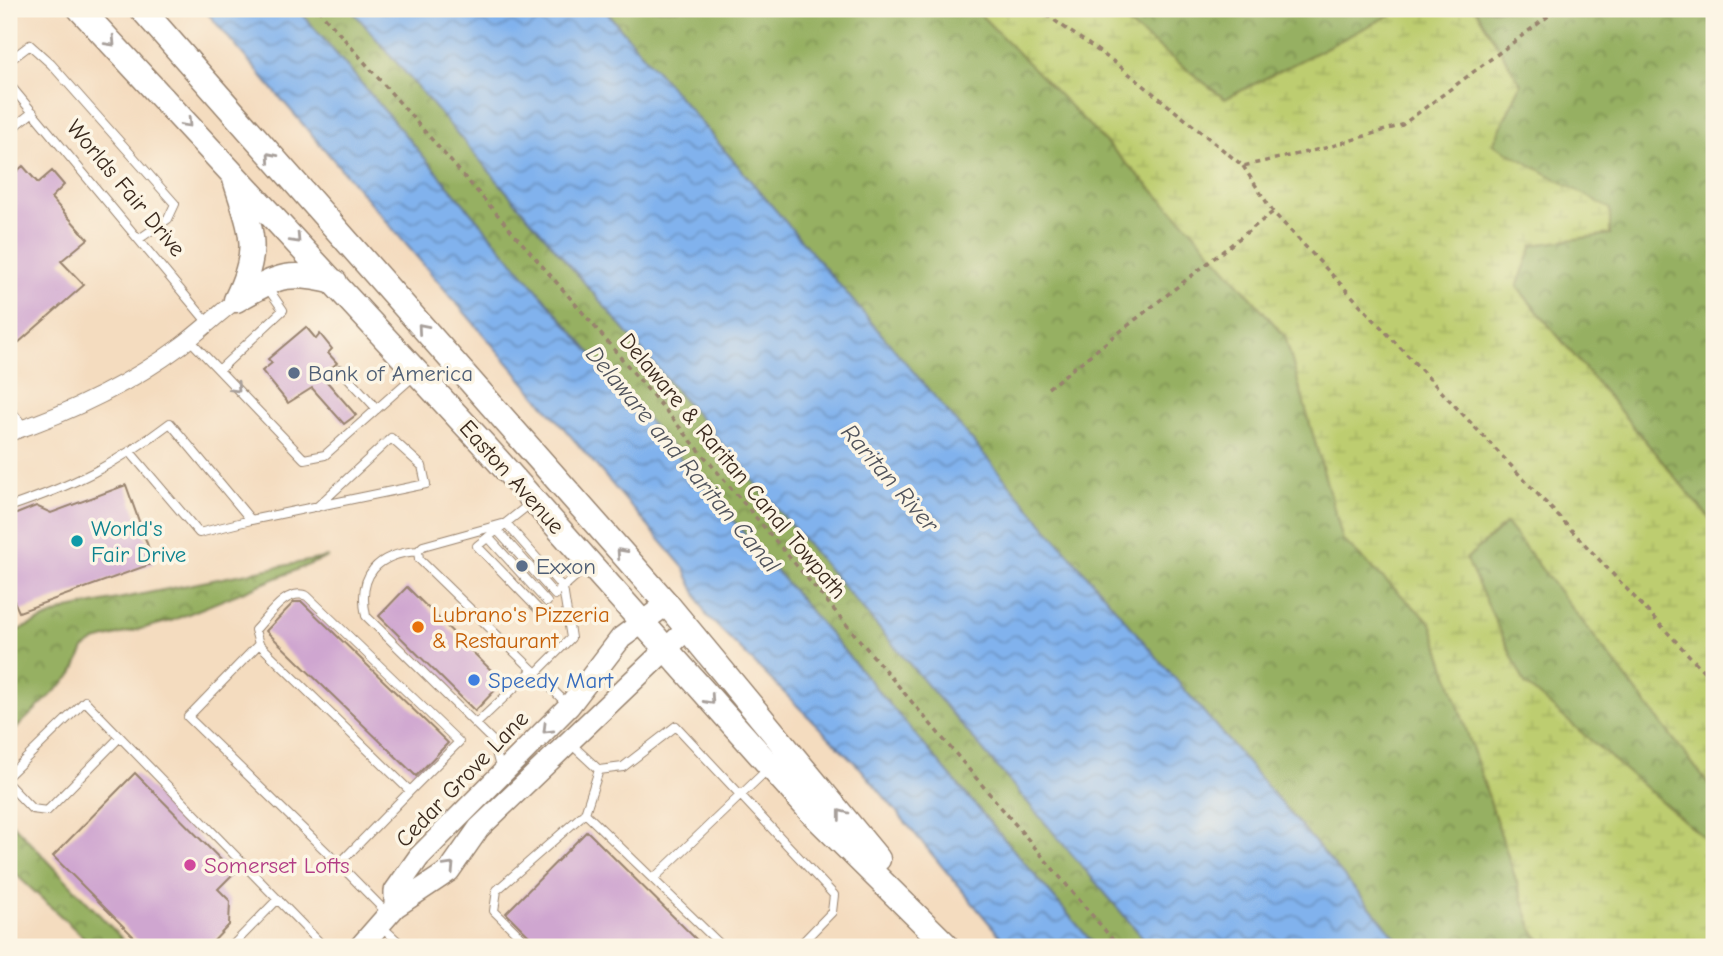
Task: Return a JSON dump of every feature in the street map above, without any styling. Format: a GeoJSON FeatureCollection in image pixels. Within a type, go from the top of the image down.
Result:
{"type":"FeatureCollection","features":[{"type":"Feature","properties":{"kind":"main road","name":"Easton Avenue"},"geometry":{"type":"LineString","coordinates":[[80,9],[418,373],[813,814],[945,946]]}},
{"type":"Feature","properties":{"kind":"main road","name":"Easton Avenue"},"geometry":{"type":"LineString","coordinates":[[142,9],[667,604],[815,780],[945,946]]}},
{"type":"Feature","properties":{"kind":"main road"},"geometry":{"type":"LineString","coordinates":[[232,172],[253,236],[248,276],[236,300]]}},
{"type":"Feature","properties":{"kind":"main road"},"geometry":{"type":"LineString","coordinates":[[236,300],[265,284],[299,273],[335,282]]}},
{"type":"Feature","properties":{"kind":"main road","name":"Cedar Grove Lane"},"geometry":{"type":"LineString","coordinates":[[389,916],[395,891],[419,857],[569,706],[621,638],[667,604]]}},
{"type":"Feature","properties":{"kind":"main road","name":"Cedar Grove Lane"},"geometry":{"type":"LineString","coordinates":[[360,947],[389,916],[449,871],[480,828],[686,629]]}},
{"type":"Feature","properties":{"kind":"street"},"geometry":{"type":"LineString","coordinates":[[17,430],[109,389],[189,339],[236,300]]}},
{"type":"Feature","properties":{"kind":"lane"},"geometry":{"type":"LineString","coordinates":[[9,61],[30,45],[51,64],[175,204],[168,219],[139,239]]}},
{"type":"Feature","properties":{"kind":"lane","name":"Worlds Fair Drive"},"geometry":{"type":"LineString","coordinates":[[9,84],[208,323]]}},
{"type":"Feature","properties":{"kind":"lane"},"geometry":{"type":"LineString","coordinates":[[9,131],[33,112]]}},
{"type":"Feature","properties":{"kind":"lane"},"geometry":{"type":"LineString","coordinates":[[219,370],[283,310],[265,284]]}},
{"type":"Feature","properties":{"kind":"lane"},"geometry":{"type":"LineString","coordinates":[[189,339],[304,459],[325,455],[418,373]]}},
{"type":"Feature","properties":{"kind":"lane"},"geometry":{"type":"LineString","coordinates":[[340,369],[377,409]]}},
{"type":"Feature","properties":{"kind":"lane"},"geometry":{"type":"LineString","coordinates":[[9,408],[17,430]]}},
{"type":"Feature","properties":{"kind":"lane"},"geometry":{"type":"LineString","coordinates":[[9,507],[67,487],[131,453],[170,423],[251,520]]}},
{"type":"Feature","properties":{"kind":"lane"},"geometry":{"type":"LineString","coordinates":[[131,453],[199,533],[426,484],[422,466],[391,438],[317,507]]}},
{"type":"Feature","properties":{"kind":"lane"},"geometry":{"type":"LineString","coordinates":[[534,501],[477,546],[536,611],[589,564]]}},
{"type":"Feature","properties":{"kind":"lane"},"geometry":{"type":"LineString","coordinates":[[502,774],[493,741],[366,616],[365,590],[374,567],[382,558],[418,551],[423,546],[506,523]]}},
{"type":"Feature","properties":{"kind":"lane"},"geometry":{"type":"LineString","coordinates":[[476,724],[571,638],[562,588],[506,523]]}},
{"type":"Feature","properties":{"kind":"lane"},"geometry":{"type":"LineString","coordinates":[[497,530],[555,594]]}},
{"type":"Feature","properties":{"kind":"lane"},"geometry":{"type":"LineString","coordinates":[[488,537],[547,601]]}},
{"type":"Feature","properties":{"kind":"lane"},"geometry":{"type":"LineString","coordinates":[[418,551],[419,559],[569,706]]}},
{"type":"Feature","properties":{"kind":"lane"},"geometry":{"type":"LineString","coordinates":[[339,864],[459,742],[307,596],[298,593],[290,595],[255,630],[259,644],[410,791]]}},
{"type":"Feature","properties":{"kind":"lane"},"geometry":{"type":"LineString","coordinates":[[259,644],[188,717],[389,916],[404,947]]}},
{"type":"Feature","properties":{"kind":"lane"},"geometry":{"type":"LineString","coordinates":[[9,775],[85,701],[324,947]]}},
{"type":"Feature","properties":{"kind":"lane"},"geometry":{"type":"LineString","coordinates":[[599,770],[623,767],[676,726],[834,895],[832,912],[798,947]]}},
{"type":"Feature","properties":{"kind":"lane"},"geometry":{"type":"LineString","coordinates":[[9,785],[32,809],[47,811],[120,737]]}},
{"type":"Feature","properties":{"kind":"lane"},"geometry":{"type":"LineString","coordinates":[[568,741],[599,770]]}},
{"type":"Feature","properties":{"kind":"lane"},"geometry":{"type":"LineString","coordinates":[[653,879],[771,767]]}},
{"type":"Feature","properties":{"kind":"lane"},"geometry":{"type":"LineString","coordinates":[[531,947],[494,911],[497,890],[585,813],[599,770]]}},
{"type":"Feature","properties":{"kind":"lane"},"geometry":{"type":"LineString","coordinates":[[585,813],[723,947]]}},
{"type":"Feature","properties":{"kind":"lane"},"geometry":{"type":"LineString","coordinates":[[230,947],[278,899]]}},
{"type":"Feature","properties":{"kind":"path","name":"Delaware & Raritan Canal Towpath"},"geometry":{"type":"LineString","coordinates":[[318,9],[578,307],[1119,947]]}},
{"type":"Feature","properties":{"kind":"path"},"geometry":{"type":"LineString","coordinates":[[1038,9],[1117,64],[1243,166],[1273,212],[1714,681]]}},
{"type":"Feature","properties":{"kind":"path"},"geometry":{"type":"LineString","coordinates":[[1243,166],[1325,148],[1402,125],[1558,9]]}},
{"type":"Feature","properties":{"kind":"path"},"geometry":{"type":"LineString","coordinates":[[1048,388],[1273,212]]}},
{"type":"Feature","properties":{"kind":"green space"},"geometry":{"type":"Polygon","coordinates":[[[298,9],[351,9],[1151,947],[1096,947],[298,9]]]}},
{"type":"Feature","properties":{"kind":"green space"},"geometry":{"type":"Polygon","coordinates":[[[604,9],[975,9],[1191,229],[1285,336],[1343,540],[1431,623],[1533,931],[1547,947],[1404,947],[604,9]]]}},
{"type":"Feature","properties":{"kind":"green space"},"geometry":{"type":"Polygon","coordinates":[[[975,9],[1109,9],[1225,99],[1402,9],[1475,9],[1521,84],[1493,144],[1610,209],[1610,234],[1533,245],[1517,287],[1714,524],[1714,791],[1506,523],[1466,559],[1525,684],[1704,838],[1714,859],[1714,947],[1547,947],[1533,931],[1431,623],[1343,540],[1285,336],[1191,229],[975,9]]]}},
{"type":"Feature","properties":{"kind":"green space"},"geometry":{"type":"Polygon","coordinates":[[[1109,9],[1402,9],[1225,99],[1109,9]]]}},
{"type":"Feature","properties":{"kind":"green space"},"geometry":{"type":"Polygon","coordinates":[[[1475,9],[1714,9],[1714,524],[1517,287],[1533,245],[1610,234],[1493,144],[1521,84],[1475,9]]]}},
{"type":"Feature","properties":{"kind":"green space"},"geometry":{"type":"Polygon","coordinates":[[[1506,523],[1714,791],[1714,859],[1704,838],[1525,684],[1466,559],[1506,523]]]}},
{"type":"Feature","properties":{"kind":"green space"},"geometry":{"type":"Polygon","coordinates":[[[328,557],[171,621],[95,641],[84,649],[73,674],[9,735],[9,634],[68,609],[328,557]]]}},
{"type":"Feature","properties":{"kind":"green space"},"geometry":{"type":"Polygon","coordinates":[[[9,820],[130,947],[94,947],[9,868],[9,820]]]}},
{"type":"Feature","properties":{"kind":"water"},"geometry":{"type":"Polygon","coordinates":[[[204,9],[298,9],[1096,947],[1009,947],[862,770],[706,615],[684,568],[204,9]]]}},
{"type":"Feature","properties":{"kind":"water","name":"Raritan River"},"geometry":{"type":"Polygon","coordinates":[[[351,9],[604,9],[1404,947],[1151,947],[351,9]]]}},
{"type":"Feature","properties":{"kind":"building"},"geometry":{"type":"Polygon","coordinates":[[[23,166],[38,183],[52,171],[64,185],[51,198],[88,239],[61,261],[84,285],[9,351],[9,178],[23,166]]]}},
{"type":"Feature","properties":{"kind":"building","name":"Bank of America"},"geometry":{"type":"Polygon","coordinates":[[[306,327],[316,339],[320,334],[332,349],[328,353],[337,363],[322,376],[356,415],[344,424],[312,388],[288,403],[262,371],[272,363],[268,359],[306,327]]]}},
{"type":"Feature","properties":{"kind":"building","name":"World's Fair Drive"},"geometry":{"type":"Polygon","coordinates":[[[126,485],[154,563],[19,612],[9,590],[9,517],[36,506],[51,513],[126,485]]]}},
{"type":"Feature","properties":{"kind":"building"},"geometry":{"type":"Polygon","coordinates":[[[407,587],[503,682],[475,711],[379,616],[407,587]]]}},
{"type":"Feature","properties":{"kind":"building"},"geometry":{"type":"Polygon","coordinates":[[[294,602],[302,602],[448,743],[416,776],[266,631],[294,602]]]}},
{"type":"Feature","properties":{"kind":"building","name":"Somerset Lofts"},"geometry":{"type":"Polygon","coordinates":[[[135,773],[234,873],[218,889],[230,901],[229,925],[208,947],[169,947],[163,941],[157,947],[144,947],[53,856],[135,773]]]}},
{"type":"Feature","properties":{"kind":"building"},"geometry":{"type":"Polygon","coordinates":[[[587,831],[704,947],[540,947],[506,913],[587,831]]]}},
{"type":"Feature","properties":{"kind":"place","name":"Bank of America"},"geometry":{"type":"Point","coordinates":[294,373]}},
{"type":"Feature","properties":{"kind":"place","name":"World's Fair Drive"},"geometry":{"type":"Point","coordinates":[77,541]}},
{"type":"Feature","properties":{"kind":"place","name":"Exxon"},"geometry":{"type":"Point","coordinates":[522,566]}},
{"type":"Feature","properties":{"kind":"place","name":"Lubrano's Pizzeria & Restaurant"},"geometry":{"type":"Point","coordinates":[418,627]}},
{"type":"Feature","properties":{"kind":"place","name":"Speedy Mart"},"geometry":{"type":"Point","coordinates":[474,680]}},
{"type":"Feature","properties":{"kind":"place","name":"Somerset Lofts"},"geometry":{"type":"Point","coordinates":[190,865]}},
{"type":"Feature","properties":{"kind":"water label","name":"Delaware and Raritan Canal"},"geometry":{"type":"Point","coordinates":[683,459]}}]}
